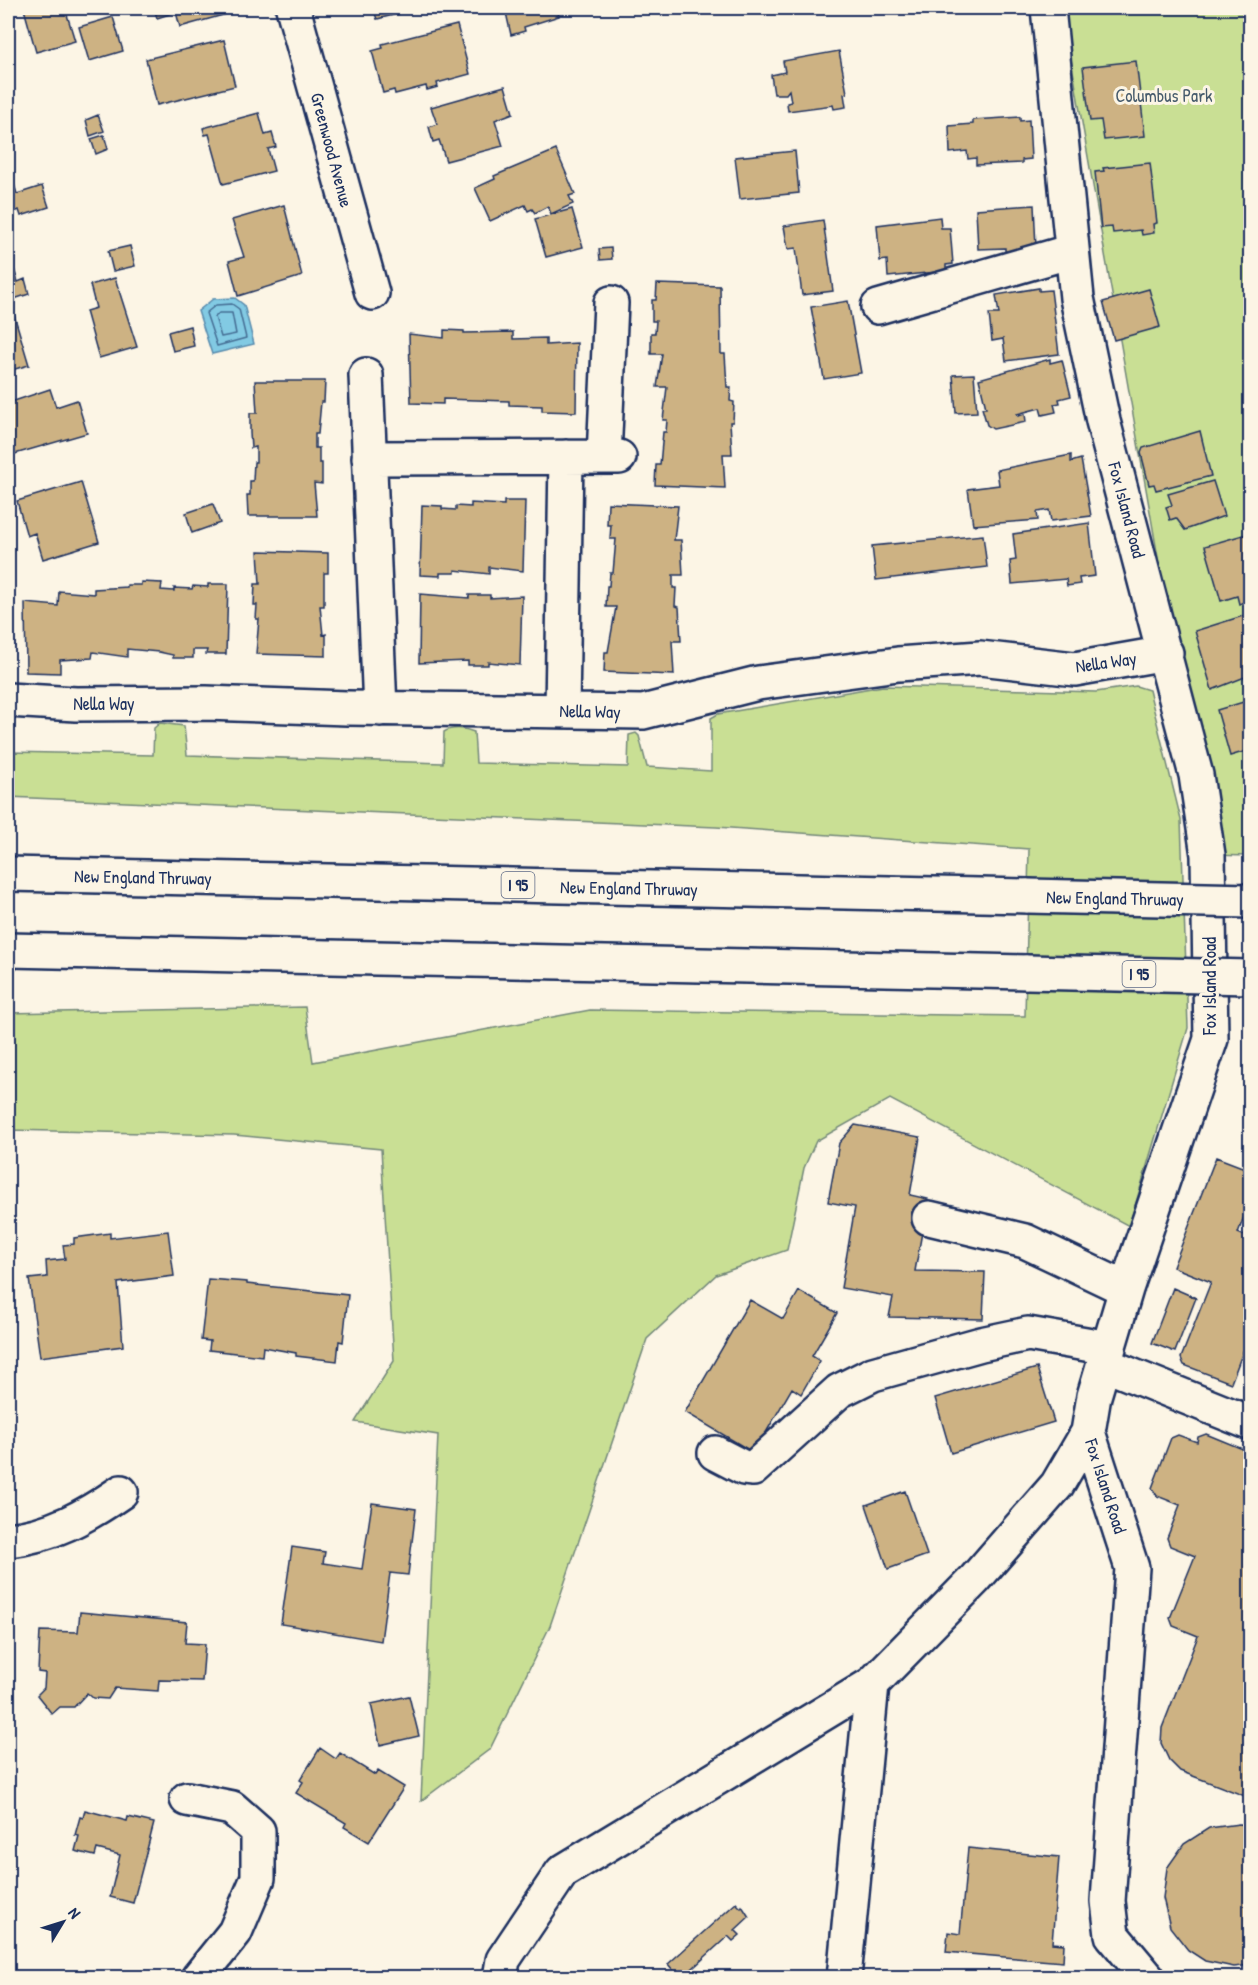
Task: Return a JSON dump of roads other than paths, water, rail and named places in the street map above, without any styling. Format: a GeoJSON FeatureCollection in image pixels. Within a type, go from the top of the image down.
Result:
{"type":"FeatureCollection","features":[{"type":"Feature","properties":{"kind":"main road","name":"Greenwood Avenue"},"geometry":{"type":"LineString","coordinates":[[293,8],[372,293]]}},
{"type":"Feature","properties":{"kind":"main road","name":"Fox Island Road"},"geometry":{"type":"LineString","coordinates":[[1048,8],[1077,298],[1103,421],[1166,653],[1196,775],[1208,855],[1211,1039],[1126,1289],[1094,1396],[1088,1432],[1132,1568],[1108,1901],[1112,1935],[1148,1977]]}},
{"type":"Feature","properties":{"kind":"main road"},"geometry":{"type":"LineString","coordinates":[[878,307],[1072,251]]}},
{"type":"Feature","properties":{"kind":"main road"},"geometry":{"type":"LineString","coordinates":[[369,458],[611,457],[611,303]]}},
{"type":"Feature","properties":{"kind":"main road"},"geometry":{"type":"LineString","coordinates":[[366,375],[380,709]]}},
{"type":"Feature","properties":{"kind":"main road"},"geometry":{"type":"LineString","coordinates":[[562,711],[566,457]]}},
{"type":"Feature","properties":{"kind":"main road","name":"Nella Way"},"geometry":{"type":"LineString","coordinates":[[8,700],[76,704],[206,703],[380,709],[643,712],[758,683],[898,664],[980,658],[1075,669],[1166,653]]}},
{"type":"Feature","properties":{"kind":"main road","name":"New England Thruway"},"geometry":{"type":"LineString","coordinates":[[8,874],[1251,901]]}},
{"type":"Feature","properties":{"kind":"main road","name":"I 95"},"geometry":{"type":"LineString","coordinates":[[8,950],[1251,977]]}},
{"type":"Feature","properties":{"kind":"main road"},"geometry":{"type":"LineString","coordinates":[[929,1218],[1025,1241],[1126,1289]]}},
{"type":"Feature","properties":{"kind":"main road"},"geometry":{"type":"LineString","coordinates":[[715,1453],[744,1468],[753,1469],[839,1390],[873,1374],[981,1344],[1028,1334],[1106,1356],[1251,1423]]}},
{"type":"Feature","properties":{"kind":"main road"},"geometry":{"type":"LineString","coordinates":[[500,1977],[503,1960],[562,1872],[872,1684],[975,1579],[1057,1485],[1088,1432]]}},
{"type":"Feature","properties":{"kind":"main road"},"geometry":{"type":"LineString","coordinates":[[8,1540],[30,1538],[58,1528],[91,1512],[121,1492]]}},
{"type":"Feature","properties":{"kind":"main road"},"geometry":{"type":"LineString","coordinates":[[844,1977],[872,1684]]}},
{"type":"Feature","properties":{"kind":"main road"},"geometry":{"type":"LineString","coordinates":[[188,1798],[232,1808],[258,1831],[258,1878],[236,1932],[198,1977]]}},
{"type":"Feature","properties":{"kind":"water"},"geometry":{"type":"Polygon","coordinates":[[[235,298],[244,305],[254,344],[212,354],[198,311],[213,299],[235,298]]]}},
{"type":"Feature","properties":{"kind":"park label","name":"Columbus Park"},"geometry":{"type":"Point","coordinates":[1164,95]}}]}
